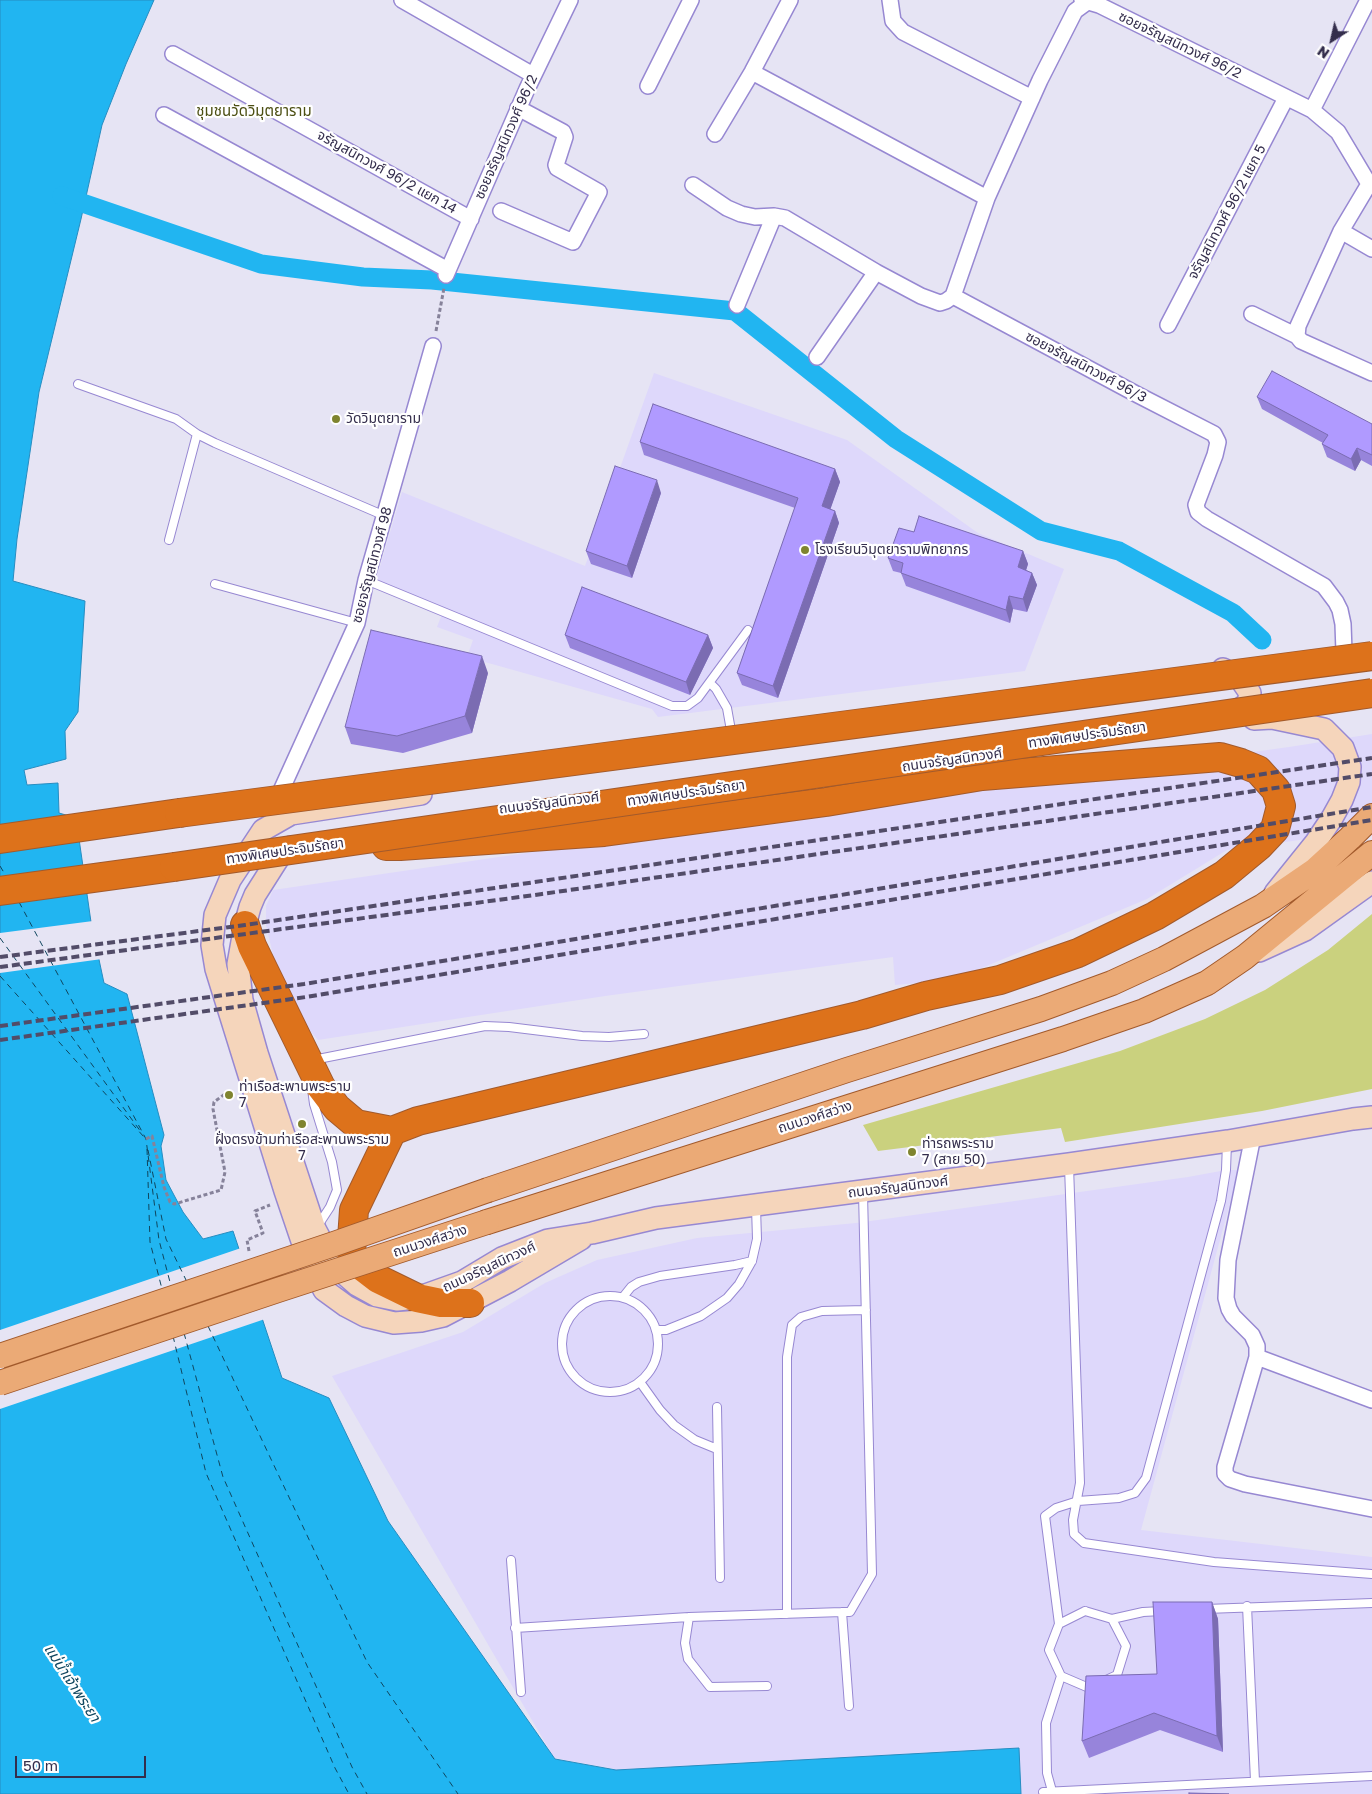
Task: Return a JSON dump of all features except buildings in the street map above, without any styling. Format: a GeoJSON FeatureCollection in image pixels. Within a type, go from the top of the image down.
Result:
{"type":"FeatureCollection","features":[{"type":"Feature","properties":{"kind":"highway"},"geometry":{"type":"LineString","coordinates":[[0,839],[189,811],[1372,656]]}},
{"type":"Feature","properties":{"kind":"highway","name":"ทางพิเศษประจิมรัถยา"},"geometry":{"type":"LineString","coordinates":[[0,891],[1372,693]]}},
{"type":"Feature","properties":{"kind":"highway"},"geometry":{"type":"LineString","coordinates":[[245,925],[252,946],[322,1087],[337,1108],[356,1124],[392,1131],[418,1121],[862,1015],[926,996],[1000,980],[1078,953],[1155,916],[1224,875],[1259,846],[1275,829],[1281,806],[1276,790],[1258,770],[1220,757],[982,776],[826,802],[604,832],[400,846],[341,842]]}},
{"type":"Feature","properties":{"kind":"highway"},"geometry":{"type":"LineString","coordinates":[[392,1131],[354,1210],[351,1253],[365,1269],[378,1279],[417,1298],[441,1303],[470,1303]]}},
{"type":"Feature","properties":{"kind":"main road","name":"ถนนจรัญสนิทวงศ์"},"geometry":{"type":"LineString","coordinates":[[592,1233],[470,1303],[443,1316],[421,1321],[394,1324],[365,1316],[346,1306],[324,1290],[313,1269],[285,1191],[216,969],[212,945],[215,915],[230,880],[263,830],[292,814],[567,768],[734,745],[843,719],[1372,648]]}},
{"type":"Feature","properties":{"kind":"main road"},"geometry":{"type":"LineString","coordinates":[[1205,724],[1239,710],[1248,702],[1250,693],[1241,680],[1223,669]]}},
{"type":"Feature","properties":{"kind":"main road","name":"ถนนจรัญสนิทวงศ์"},"geometry":{"type":"LineString","coordinates":[[1263,906],[1316,842],[1332,818],[1349,782],[1350,766],[1343,748],[1324,730],[1272,718],[1205,724],[854,774],[727,782],[404,820],[342,830],[302,841],[281,854],[255,895],[245,925],[238,964],[242,1000],[257,1053],[315,1229],[334,1265],[357,1285],[377,1296],[397,1300],[417,1298],[462,1282],[502,1258],[548,1240],[592,1233],[656,1218],[1069,1164],[1228,1141],[1366,1116]]}},
{"type":"Feature","properties":{"kind":"main road","name":"ถนนจรัญสนิทวงศ์"},"geometry":{"type":"LineString","coordinates":[[847,1070],[1042,1009],[1112,983],[1164,959],[1263,906],[1314,871],[1372,816]]}},
{"type":"Feature","properties":{"kind":"main road"},"geometry":{"type":"LineString","coordinates":[[1245,958],[1372,853]]}},
{"type":"Feature","properties":{"kind":"main road"},"geometry":{"type":"LineString","coordinates":[[1245,958],[1306,930],[1372,882]]}},
{"type":"Feature","properties":{"kind":"main road","name":"ถนนวงศ์สว่าง"},"geometry":{"type":"LineString","coordinates":[[0,1383],[487,1222],[1063,1039],[1144,1011],[1207,983],[1245,958]]}},
{"type":"Feature","properties":{"kind":"main road","name":"ถนนวงศ์สว่าง"},"geometry":{"type":"LineString","coordinates":[[0,1356],[847,1070]]}},
{"type":"Feature","properties":{"kind":"street"},"geometry":{"type":"LineString","coordinates":[[402,0],[533,75]]}},
{"type":"Feature","properties":{"kind":"street","name":"ซอยจรัญสนิทวงศ์ 96/2"},"geometry":{"type":"LineString","coordinates":[[447,273],[518,108],[570,0]]}},
{"type":"Feature","properties":{"kind":"street"},"geometry":{"type":"LineString","coordinates":[[648,86],[691,0]]}},
{"type":"Feature","properties":{"kind":"street"},"geometry":{"type":"LineString","coordinates":[[715,134],[752,72],[790,0]]}},
{"type":"Feature","properties":{"kind":"street"},"geometry":{"type":"LineString","coordinates":[[890,0],[893,21],[903,32],[1032,98]]}},
{"type":"Feature","properties":{"kind":"street"},"geometry":{"type":"LineString","coordinates":[[1312,110],[1368,0]]}},
{"type":"Feature","properties":{"kind":"street","name":"ซอยจรัญสนิทวงศ์ 96/2"},"geometry":{"type":"LineString","coordinates":[[953,296],[987,198],[1032,98],[1075,10],[1084,1],[1099,5],[1312,110],[1338,132],[1370,185]]}},
{"type":"Feature","properties":{"kind":"street","name":"จรัญสนิทวงศ์ 96/2 แยก 14"},"geometry":{"type":"LineString","coordinates":[[173,54],[471,218]]}},
{"type":"Feature","properties":{"kind":"street"},"geometry":{"type":"LineString","coordinates":[[752,72],[987,198]]}},
{"type":"Feature","properties":{"kind":"street","name":"จรัญสนิทวงศ์ 96/2 แยก 5"},"geometry":{"type":"LineString","coordinates":[[1168,326],[1286,98]]}},
{"type":"Feature","properties":{"kind":"street"},"geometry":{"type":"LineString","coordinates":[[501,211],[574,242],[599,192],[557,168],[556,165],[565,137],[563,132],[518,108]]}},
{"type":"Feature","properties":{"kind":"street"},"geometry":{"type":"LineString","coordinates":[[164,115],[447,273]]}},
{"type":"Feature","properties":{"kind":"street"},"geometry":{"type":"LineString","coordinates":[[1297,336],[1298,326],[1341,231],[1370,185]]}},
{"type":"Feature","properties":{"kind":"street"},"geometry":{"type":"LineString","coordinates":[[693,186],[727,208],[741,214],[755,217],[774,216],[786,218],[876,272],[940,303],[953,296]]}},
{"type":"Feature","properties":{"kind":"street"},"geometry":{"type":"LineString","coordinates":[[737,305],[774,216]]}},
{"type":"Feature","properties":{"kind":"street"},"geometry":{"type":"LineString","coordinates":[[1341,231],[1372,249]]}},
{"type":"Feature","properties":{"kind":"street"},"geometry":{"type":"LineString","coordinates":[[816,357],[876,272]]}},
{"type":"Feature","properties":{"kind":"street","name":"ซอยจรัญสนิทวงศ์ 96/3"},"geometry":{"type":"LineString","coordinates":[[953,296],[1214,434],[1218,442],[1196,504],[1198,512],[1324,586],[1340,610],[1343,624],[1344,652]]}},
{"type":"Feature","properties":{"kind":"street"},"geometry":{"type":"LineString","coordinates":[[1252,314],[1297,336],[1301,341],[1372,373]]}},
{"type":"Feature","properties":{"kind":"street","name":"ซอยจรัญสนิทวงศ์ 98"},"geometry":{"type":"LineString","coordinates":[[263,830],[357,623],[366,580],[433,346]]}},
{"type":"Feature","properties":{"kind":"street"},"geometry":{"type":"LineString","coordinates":[[1254,1136],[1228,1260],[1226,1298],[1233,1316],[1252,1335],[1257,1346],[1257,1357],[1225,1467],[1225,1474],[1230,1479],[1245,1484],[1372,1509]]}},
{"type":"Feature","properties":{"kind":"street"},"geometry":{"type":"LineString","coordinates":[[1257,1357],[1372,1400]]}},
{"type":"Feature","properties":{"kind":"lane"},"geometry":{"type":"LineString","coordinates":[[78,384],[176,419],[197,434],[385,516]]}},
{"type":"Feature","properties":{"kind":"lane"},"geometry":{"type":"LineString","coordinates":[[169,540],[197,434]]}},
{"type":"Feature","properties":{"kind":"lane"},"geometry":{"type":"LineString","coordinates":[[366,580],[672,706],[687,706],[698,698],[748,630]]}},
{"type":"Feature","properties":{"kind":"lane"},"geometry":{"type":"LineString","coordinates":[[215,584],[357,623]]}},
{"type":"Feature","properties":{"kind":"lane"},"geometry":{"type":"LineString","coordinates":[[710,683],[716,689],[727,708],[734,745]]}},
{"type":"Feature","properties":{"kind":"lane"},"geometry":{"type":"LineString","coordinates":[[315,1229],[330,1207],[337,1190],[332,1162],[314,1104],[308,1061],[485,1026],[582,1036],[609,1037],[644,1034]]}},
{"type":"Feature","properties":{"kind":"lane"},"geometry":{"type":"LineString","coordinates":[[1052,1791],[1047,1773],[1046,1724],[1061,1676],[1050,1650],[1059,1624],[1045,1516],[1056,1508],[1078,1501],[1120,1498],[1135,1493],[1146,1478],[1221,1201],[1228,1141]]}},
{"type":"Feature","properties":{"kind":"lane"},"geometry":{"type":"LineString","coordinates":[[1069,1164],[1080,1483],[1073,1520],[1074,1534],[1084,1543],[1214,1562],[1372,1574]]}},
{"type":"Feature","properties":{"kind":"lane"},"geometry":{"type":"LineString","coordinates":[[514,1628],[690,1617],[850,1612],[872,1574],[863,1191]]}},
{"type":"Feature","properties":{"kind":"lane"},"geometry":{"type":"LineString","coordinates":[[657,1330],[666,1330],[713,1309],[727,1298],[739,1284],[752,1261],[757,1239],[756,1205]]}},
{"type":"Feature","properties":{"kind":"lane"},"geometry":{"type":"LineString","coordinates":[[623,1297],[631,1287],[639,1282],[660,1276],[752,1261]]}},
{"type":"Feature","properties":{"kind":"lane"},"geometry":{"type":"LineString","coordinates":[[598,1297],[623,1297],[634,1302],[652,1319],[657,1330],[659,1344],[656,1359],[650,1372],[640,1382],[628,1389],[614,1392],[593,1389],[575,1377],[567,1365],[563,1354],[562,1341],[564,1329],[569,1318],[577,1308],[587,1302],[598,1297]]}},
{"type":"Feature","properties":{"kind":"lane"},"geometry":{"type":"LineString","coordinates":[[787,1614],[787,1357],[792,1325],[801,1317],[822,1311],[866,1310]]}},
{"type":"Feature","properties":{"kind":"lane"},"geometry":{"type":"LineString","coordinates":[[640,1382],[660,1410],[674,1425],[695,1440],[717,1449]]}},
{"type":"Feature","properties":{"kind":"lane"},"geometry":{"type":"LineString","coordinates":[[717,1407],[720,1578]]}},
{"type":"Feature","properties":{"kind":"lane"},"geometry":{"type":"LineString","coordinates":[[511,1560],[514,1628],[521,1692]]}},
{"type":"Feature","properties":{"kind":"lane"},"geometry":{"type":"LineString","coordinates":[[1200,1609],[1247,1606],[1372,1604]]}},
{"type":"Feature","properties":{"kind":"lane"},"geometry":{"type":"LineString","coordinates":[[1247,1606],[1255,1781]]}},
{"type":"Feature","properties":{"kind":"lane"},"geometry":{"type":"LineString","coordinates":[[1059,1624],[1085,1611],[1112,1619],[1143,1612],[1172,1611]]}},
{"type":"Feature","properties":{"kind":"lane"},"geometry":{"type":"LineString","coordinates":[[842,1612],[849,1706]]}},
{"type":"Feature","properties":{"kind":"lane"},"geometry":{"type":"LineString","coordinates":[[690,1617],[685,1643],[688,1658],[710,1687],[767,1686]]}},
{"type":"Feature","properties":{"kind":"lane"},"geometry":{"type":"LineString","coordinates":[[1061,1676],[1089,1688],[1117,1675],[1126,1646],[1112,1619]]}},
{"type":"Feature","properties":{"kind":"lane"},"geometry":{"type":"LineString","coordinates":[[1044,1794],[1044,1792],[1052,1791],[1372,1776]]}},
{"type":"Feature","properties":{"kind":"path"},"geometry":{"type":"LineString","coordinates":[[438,319],[447,273]]}},
{"type":"Feature","properties":{"kind":"path"},"geometry":{"type":"LineString","coordinates":[[146,1139],[152,1136],[164,1187],[170,1202],[174,1204],[220,1190],[225,1172],[213,1108],[214,1102],[229,1091]]}},
{"type":"Feature","properties":{"kind":"path"},"geometry":{"type":"LineString","coordinates":[[247,1240],[263,1234],[255,1211],[268,1206]]}},
{"type":"Feature","properties":{"kind":"shaded area","name":"โรงเรียนวิมุตยารามพิทยากร"},"geometry":{"type":"Polygon","coordinates":[[[654,373],[847,440],[978,533],[1064,569],[1025,671],[658,717],[652,709],[467,657],[473,640],[437,627],[442,614],[374,587],[402,492],[585,566],[654,373]]]}},
{"type":"Feature","properties":{"kind":"shaded area"},"geometry":{"type":"Polygon","coordinates":[[[1372,734],[1372,830],[1227,850],[1147,899],[953,980],[895,985],[893,957],[605,996],[318,1040],[298,1017],[277,972],[266,925],[266,906],[273,890],[1372,734]]]}},
{"type":"Feature","properties":{"kind":"shaded area"},"geometry":{"type":"Polygon","coordinates":[[[1226,1170],[1239,1170],[1141,1530],[1372,1557],[1372,1794],[627,1794],[614,1769],[554,1758],[332,1376],[463,1332],[545,1283],[597,1260],[697,1238],[856,1223],[1188,1177],[1226,1170]]]}},
{"type":"Feature","properties":{"kind":"green space"},"geometry":{"type":"Polygon","coordinates":[[[1372,914],[1372,1089],[1262,1111],[1065,1142],[1061,1128],[878,1151],[863,1125],[1120,1051],[1205,1019],[1265,990],[1328,950],[1372,914]]]}},
{"type":"Feature","properties":{"kind":"water","name":"แม่น้ำเจ้าพระยา"},"geometry":{"type":"Polygon","coordinates":[[[0,0],[154,0],[102,125],[39,392],[17,539],[13,581],[85,601],[78,712],[65,731],[66,759],[24,770],[27,785],[58,783],[59,813],[76,818],[91,922],[104,983],[127,994],[164,1135],[161,1146],[166,1180],[183,1212],[203,1239],[233,1231],[282,1378],[329,1398],[388,1521],[555,1759],[616,1770],[1019,1748],[1021,1794],[0,1794],[0,0]]]}},
{"type":"Feature","properties":{"kind":"pier"},"geometry":{"type":"Polygon","coordinates":[[[93,921],[102,959],[0,973],[0,933],[93,921]]]}},
{"type":"Feature","properties":{"kind":"pier"},"geometry":{"type":"Polygon","coordinates":[[[241,1248],[265,1319],[0,1409],[0,1330],[241,1248]]]}},
{"type":"Feature","properties":{"kind":"waterway"},"geometry":{"type":"LineString","coordinates":[[62,196],[261,264],[363,277],[432,280],[735,311],[896,439],[1041,531],[1119,551],[1233,613],[1262,640]]}},
{"type":"Feature","properties":{"kind":"ferry route"},"geometry":{"type":"LineString","coordinates":[[0,866],[6,876]]}},
{"type":"Feature","properties":{"kind":"ferry route"},"geometry":{"type":"LineString","coordinates":[[19,902],[146,1139],[159,1240],[171,1286]]}},
{"type":"Feature","properties":{"kind":"ferry route"},"geometry":{"type":"LineString","coordinates":[[0,938],[141,1132]]}},
{"type":"Feature","properties":{"kind":"ferry route"},"geometry":{"type":"LineString","coordinates":[[0,976],[144,1137]]}},
{"type":"Feature","properties":{"kind":"ferry route"},"geometry":{"type":"LineString","coordinates":[[147,1149],[150,1242],[162,1289]]}},
{"type":"Feature","properties":{"kind":"ferry route"},"geometry":{"type":"LineString","coordinates":[[148,1150],[166,1239],[187,1282]]}},
{"type":"Feature","properties":{"kind":"ferry route"},"geometry":{"type":"LineString","coordinates":[[208,1326],[367,1662],[458,1794]]}},
{"type":"Feature","properties":{"kind":"ferry route"},"geometry":{"type":"LineString","coordinates":[[184,1333],[223,1477],[352,1767],[367,1794]]}},
{"type":"Feature","properties":{"kind":"ferry route"},"geometry":{"type":"LineString","coordinates":[[173,1336],[206,1473],[335,1768],[349,1794]]}},
{"type":"Feature","properties":{"kind":"railway"},"geometry":{"type":"LineString","coordinates":[[0,957],[245,925],[1372,758]]}},
{"type":"Feature","properties":{"kind":"railway"},"geometry":{"type":"LineString","coordinates":[[0,967],[542,894],[1372,774]]}},
{"type":"Feature","properties":{"kind":"railway"},"geometry":{"type":"LineString","coordinates":[[0,1026],[304,984],[1372,807]]}},
{"type":"Feature","properties":{"kind":"railway"},"geometry":{"type":"LineString","coordinates":[[0,1040],[306,997],[1372,820]]}},
{"type":"Feature","properties":{"kind":"place","name":"วัดวิมุตยาราม"},"geometry":{"type":"Point","coordinates":[336,419]}},
{"type":"Feature","properties":{"kind":"place","name":"โรงเรียนวิมุตยารามพิทยากร"},"geometry":{"type":"Point","coordinates":[805,550]}},
{"type":"Feature","properties":{"kind":"place","name":"ท่าเรือสะพานพระราม 7"},"geometry":{"type":"Point","coordinates":[229,1095]}},
{"type":"Feature","properties":{"kind":"place","name":"ฝั่งตรงข้ามท่าเรือสะพานพระราม 7"},"geometry":{"type":"Point","coordinates":[302,1124]}},
{"type":"Feature","properties":{"kind":"place","name":"ท่ารถพระราม 7 (สาย 50)"},"geometry":{"type":"Point","coordinates":[912,1152]}},
{"type":"Feature","properties":{"kind":"district","name":"ชุมชนวัดวิมุตยาราม"},"geometry":{"type":"Point","coordinates":[254,111]}}]}
